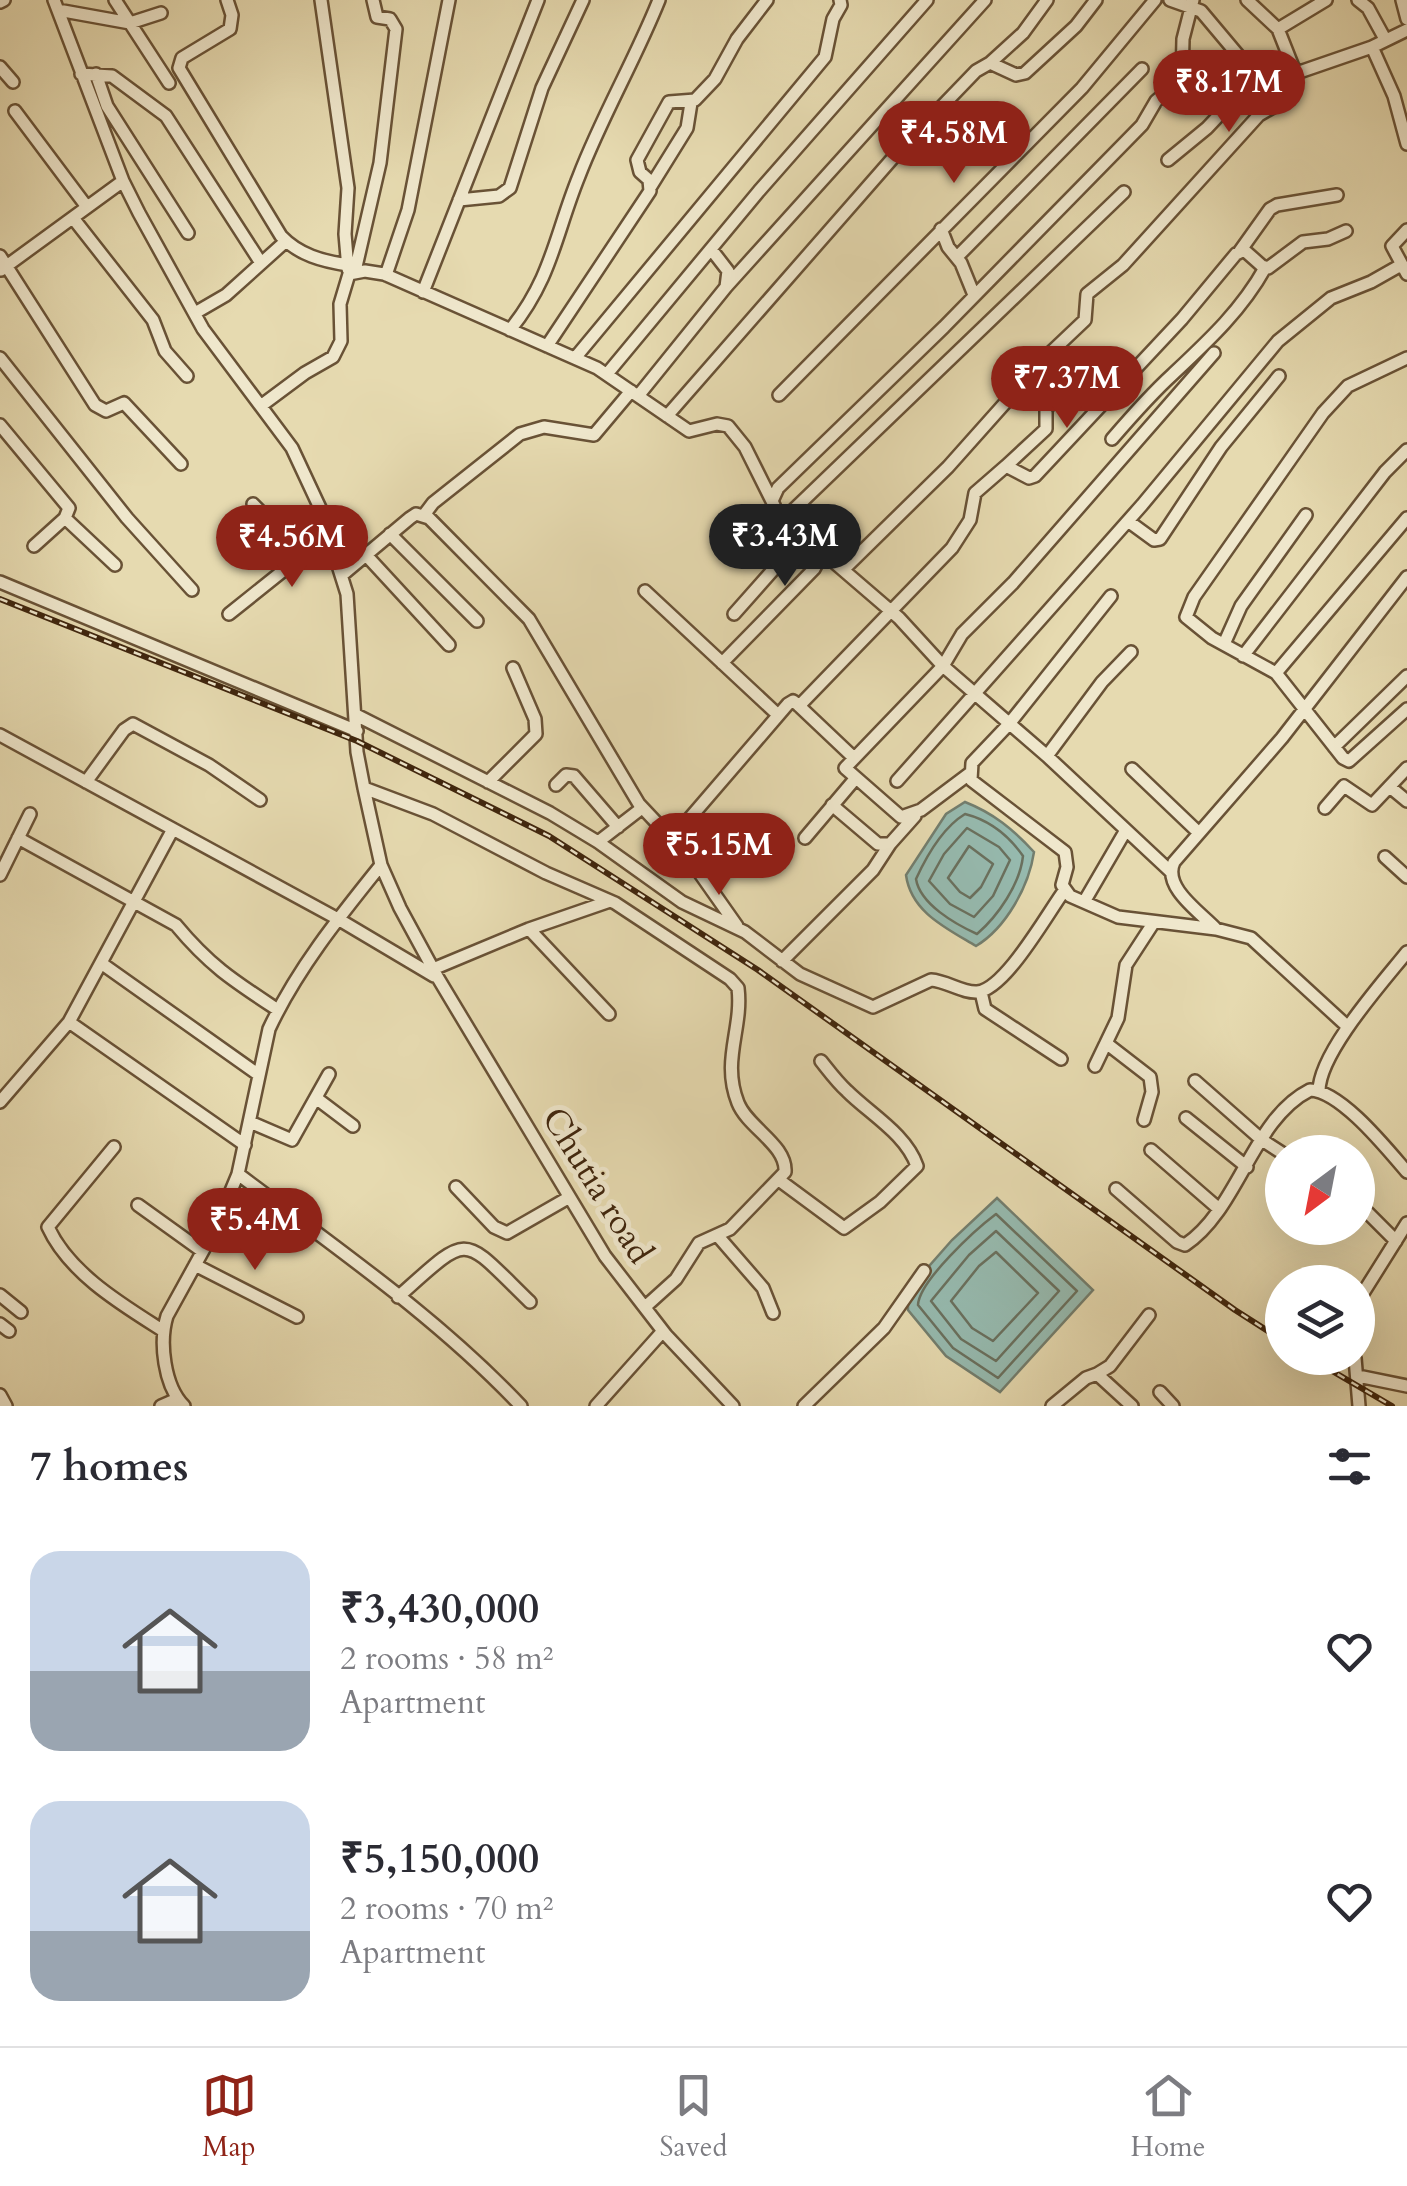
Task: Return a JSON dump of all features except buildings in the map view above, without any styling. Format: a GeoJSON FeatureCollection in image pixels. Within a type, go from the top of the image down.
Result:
{"type":"FeatureCollection","features":[{"type":"Feature","properties":{"kind":"street"},"geometry":{"type":"LineString","coordinates":[[115,0],[170,84]]}},
{"type":"Feature","properties":{"kind":"street"},"geometry":{"type":"LineString","coordinates":[[226,0],[232,16],[230,29],[182,58],[180,68],[286,241],[316,258],[386,276],[575,358],[606,374],[689,431],[717,424],[728,426],[745,447],[762,486],[784,519],[844,569],[943,666],[1170,871],[1174,885],[1216,929]]}},
{"type":"Feature","properties":{"kind":"street"},"geometry":{"type":"LineString","coordinates":[[320,0],[348,188],[345,234],[351,270]]}},
{"type":"Feature","properties":{"kind":"street"},"geometry":{"type":"LineString","coordinates":[[262,405],[333,358],[341,340],[340,304],[380,163],[396,28],[390,20],[376,17],[374,0]]}},
{"type":"Feature","properties":{"kind":"street"},"geometry":{"type":"LineString","coordinates":[[386,276],[408,210],[449,0]]}},
{"type":"Feature","properties":{"kind":"street"},"geometry":{"type":"LineString","coordinates":[[423,292],[538,0]]}},
{"type":"Feature","properties":{"kind":"street"},"geometry":{"type":"LineString","coordinates":[[459,200],[499,196],[510,188],[542,88],[583,0]]}},
{"type":"Feature","properties":{"kind":"street"},"geometry":{"type":"LineString","coordinates":[[510,330],[530,304],[550,266],[577,180],[659,0]]}},
{"type":"Feature","properties":{"kind":"street"},"geometry":{"type":"LineString","coordinates":[[546,346],[687,128],[691,102],[715,79],[737,39],[767,0]]}},
{"type":"Feature","properties":{"kind":"street"},"geometry":{"type":"LineString","coordinates":[[606,374],[927,0]]}},
{"type":"Feature","properties":{"kind":"street"},"geometry":{"type":"LineString","coordinates":[[342,575],[410,518],[424,515],[442,495],[520,434],[544,428],[594,435],[985,0]]}},
{"type":"Feature","properties":{"kind":"street"},"geometry":{"type":"LineString","coordinates":[[666,416],[900,151],[976,71],[1023,32],[1047,0]]}},
{"type":"Feature","properties":{"kind":"street"},"geometry":{"type":"LineString","coordinates":[[990,63],[1016,74],[1024,73],[1076,26],[1096,0]]}},
{"type":"Feature","properties":{"kind":"street"},"geometry":{"type":"LineString","coordinates":[[779,396],[1082,88],[1155,0]]}},
{"type":"Feature","properties":{"kind":"street"},"geometry":{"type":"LineString","coordinates":[[1170,0],[1191,3],[1202,11],[1280,105]]}},
{"type":"Feature","properties":{"kind":"street"},"geometry":{"type":"LineString","coordinates":[[1248,0],[1278,28],[1296,72]]}},
{"type":"Feature","properties":{"kind":"street"},"geometry":{"type":"LineString","coordinates":[[1278,28],[1326,0]]}},
{"type":"Feature","properties":{"kind":"street"},"geometry":{"type":"LineString","coordinates":[[1358,0],[1368,8],[1384,39]]}},
{"type":"Feature","properties":{"kind":"street"},"geometry":{"type":"LineString","coordinates":[[1402,0],[1407,20]]}},
{"type":"Feature","properties":{"kind":"street"},"geometry":{"type":"LineString","coordinates":[[575,358],[820,63],[828,51],[833,19],[843,2]]}},
{"type":"Feature","properties":{"kind":"street"},"geometry":{"type":"LineString","coordinates":[[772,501],[778,488],[974,296],[1182,79],[1182,48],[1191,3]]}},
{"type":"Feature","properties":{"kind":"street"},"geometry":{"type":"LineString","coordinates":[[56,5],[130,23],[161,13]]}},
{"type":"Feature","properties":{"kind":"street","name":"Chutia road"},"geometry":{"type":"LineString","coordinates":[[56,5],[123,181],[203,329],[300,462],[329,534],[342,575],[364,788],[381,865],[436,974],[605,1256],[663,1331],[733,1406]]}},
{"type":"Feature","properties":{"kind":"street"},"geometry":{"type":"LineString","coordinates":[[844,569],[948,466],[1046,357],[1085,320],[1087,294],[1123,265],[1259,115],[1285,100],[1285,78],[1407,30]]}},
{"type":"Feature","properties":{"kind":"street"},"geometry":{"type":"LineString","coordinates":[[1372,46],[1390,85],[1407,144]]}},
{"type":"Feature","properties":{"kind":"street"},"geometry":{"type":"LineString","coordinates":[[0,66],[12,82]]}},
{"type":"Feature","properties":{"kind":"street"},"geometry":{"type":"LineString","coordinates":[[956,257],[1142,69]]}},
{"type":"Feature","properties":{"kind":"street"},"geometry":{"type":"LineString","coordinates":[[81,74],[112,76],[166,116],[261,263]]}},
{"type":"Feature","properties":{"kind":"street"},"geometry":{"type":"LineString","coordinates":[[96,74],[108,106],[188,233]]}},
{"type":"Feature","properties":{"kind":"street"},"geometry":{"type":"LineString","coordinates":[[1168,160],[1207,128],[1256,76]]}},
{"type":"Feature","properties":{"kind":"street"},"geometry":{"type":"LineString","coordinates":[[651,186],[637,160],[668,102],[691,102]]}},
{"type":"Feature","properties":{"kind":"street"},"geometry":{"type":"LineString","coordinates":[[14,110],[87,208]]}},
{"type":"Feature","properties":{"kind":"street"},"geometry":{"type":"LineString","coordinates":[[123,181],[2,264],[96,405],[106,411],[124,403],[181,464]]}},
{"type":"Feature","properties":{"kind":"street"},"geometry":{"type":"LineString","coordinates":[[784,519],[1124,192]]}},
{"type":"Feature","properties":{"kind":"street"},"geometry":{"type":"LineString","coordinates":[[1006,466],[1029,478],[1035,476],[1182,318],[1240,251],[1270,209],[1278,204],[1337,195]]}},
{"type":"Feature","properties":{"kind":"street"},"geometry":{"type":"LineString","coordinates":[[73,218],[153,320],[165,351],[187,376]]}},
{"type":"Feature","properties":{"kind":"street"},"geometry":{"type":"LineString","coordinates":[[940,229],[974,296]]}},
{"type":"Feature","properties":{"kind":"street"},"geometry":{"type":"LineString","coordinates":[[897,781],[1128,521],[1278,341],[1331,298],[1404,270],[1392,246],[1407,230]]}},
{"type":"Feature","properties":{"kind":"street"},"geometry":{"type":"LineString","coordinates":[[1112,439],[1170,376],[1218,332],[1251,293],[1265,268],[1303,242],[1328,240],[1346,231]]}},
{"type":"Feature","properties":{"kind":"street"},"geometry":{"type":"LineString","coordinates":[[195,314],[216,302],[286,241]]}},
{"type":"Feature","properties":{"kind":"street"},"geometry":{"type":"LineString","coordinates":[[712,249],[728,271],[726,287]]}},
{"type":"Feature","properties":{"kind":"street"},"geometry":{"type":"LineString","coordinates":[[1240,251],[1248,252],[1265,268]]}},
{"type":"Feature","properties":{"kind":"street"},"geometry":{"type":"LineString","coordinates":[[1111,596],[1009,724],[972,763],[969,774],[921,810],[907,817],[894,814],[845,768],[943,666],[962,634],[1035,558],[1214,353]]}},
{"type":"Feature","properties":{"kind":"street"},"geometry":{"type":"LineString","coordinates":[[0,358],[126,518],[192,590]]}},
{"type":"Feature","properties":{"kind":"street"},"geometry":{"type":"LineString","coordinates":[[1407,358],[1348,386],[1323,413],[1194,597],[1186,618],[1276,673],[1343,758],[1350,761],[1407,709]]}},
{"type":"Feature","properties":{"kind":"street"},"geometry":{"type":"LineString","coordinates":[[799,706],[952,548],[970,520],[975,494],[1046,430],[1046,409],[1084,365],[1093,362],[1118,384]]}},
{"type":"Feature","properties":{"kind":"street"},"geometry":{"type":"LineString","coordinates":[[1128,521],[1154,540],[1160,539],[1221,447],[1279,376]]}},
{"type":"Feature","properties":{"kind":"street"},"geometry":{"type":"LineString","coordinates":[[0,424],[69,508],[64,518],[34,546]]}},
{"type":"Feature","properties":{"kind":"street"},"geometry":{"type":"LineString","coordinates":[[1244,656],[1385,472],[1407,450]]}},
{"type":"Feature","properties":{"kind":"street"},"geometry":{"type":"LineString","coordinates":[[253,504],[303,555]]}},
{"type":"Feature","properties":{"kind":"street"},"geometry":{"type":"LineString","coordinates":[[424,515],[529,618],[642,808],[710,886],[737,926]]}},
{"type":"Feature","properties":{"kind":"street"},"geometry":{"type":"LineString","coordinates":[[1224,644],[1241,606],[1306,515]]}},
{"type":"Feature","properties":{"kind":"street"},"geometry":{"type":"LineString","coordinates":[[64,518],[115,565]]}},
{"type":"Feature","properties":{"kind":"street"},"geometry":{"type":"LineString","coordinates":[[1276,673],[1407,518]]}},
{"type":"Feature","properties":{"kind":"street"},"geometry":{"type":"LineString","coordinates":[[229,614],[329,534]]}},
{"type":"Feature","properties":{"kind":"street"},"geometry":{"type":"LineString","coordinates":[[390,534],[477,621]]}},
{"type":"Feature","properties":{"kind":"street"},"geometry":{"type":"LineString","coordinates":[[734,614],[804,536]]}},
{"type":"Feature","properties":{"kind":"street"},"geometry":{"type":"LineString","coordinates":[[722,663],[814,569],[823,552]]}},
{"type":"Feature","properties":{"kind":"street"},"geometry":{"type":"LineString","coordinates":[[366,555],[449,645]]}},
{"type":"Feature","properties":{"kind":"street"},"geometry":{"type":"LineString","coordinates":[[1170,871],[1282,738],[1407,577]]}},
{"type":"Feature","properties":{"kind":"street"},"geometry":{"type":"LineString","coordinates":[[0,582],[357,731]]}},
{"type":"Feature","properties":{"kind":"street"},"geometry":{"type":"LineString","coordinates":[[645,590],[777,714]]}},
{"type":"Feature","properties":{"kind":"street"},"geometry":{"type":"LineString","coordinates":[[1047,756],[1102,682],[1131,652]]}},
{"type":"Feature","properties":{"kind":"street"},"geometry":{"type":"LineString","coordinates":[[488,782],[536,734],[534,719],[513,668]]}},
{"type":"Feature","properties":{"kind":"street"},"geometry":{"type":"LineString","coordinates":[[1334,747],[1407,676]]}},
{"type":"Feature","properties":{"kind":"street"},"geometry":{"type":"LineString","coordinates":[[671,840],[777,714],[793,702],[853,757]]}},
{"type":"Feature","properties":{"kind":"street"},"geometry":{"type":"LineString","coordinates":[[356,715],[598,842],[682,902],[737,926],[800,974],[873,1007],[931,980],[981,992],[1000,980],[1064,891]]}},
{"type":"Feature","properties":{"kind":"street"},"geometry":{"type":"LineString","coordinates":[[86,782],[124,730],[133,724],[208,765],[260,800]]}},
{"type":"Feature","properties":{"kind":"street"},"geometry":{"type":"LineString","coordinates":[[0,735],[436,974],[529,929],[610,901]]}},
{"type":"Feature","properties":{"kind":"street"},"geometry":{"type":"LineString","coordinates":[[1132,768],[1200,832]]}},
{"type":"Feature","properties":{"kind":"street"},"geometry":{"type":"LineString","coordinates":[[1325,808],[1344,786],[1372,805],[1407,768]]}},
{"type":"Feature","properties":{"kind":"street"},"geometry":{"type":"LineString","coordinates":[[969,774],[976,786],[1065,852],[1068,859],[1064,891],[1118,918],[1216,929],[1251,938],[1348,1027]]}},
{"type":"Feature","properties":{"kind":"street"},"geometry":{"type":"LineString","coordinates":[[556,785],[566,776],[574,776],[618,826]]}},
{"type":"Feature","properties":{"kind":"street"},"geometry":{"type":"LineString","coordinates":[[805,838],[855,779]]}},
{"type":"Feature","properties":{"kind":"street"},"geometry":{"type":"LineString","coordinates":[[1390,787],[1407,802]]}},
{"type":"Feature","properties":{"kind":"street"},"geometry":{"type":"LineString","coordinates":[[364,788],[433,814],[610,901],[638,916],[738,988],[730,1065],[732,1081],[743,1113],[785,1161],[785,1172],[730,1229],[698,1244],[676,1278],[645,1307]]}},
{"type":"Feature","properties":{"kind":"street"},"geometry":{"type":"LineString","coordinates":[[832,804],[872,840],[890,844]]}},
{"type":"Feature","properties":{"kind":"street"},"geometry":{"type":"LineString","coordinates":[[598,842],[642,808]]}},
{"type":"Feature","properties":{"kind":"street"},"geometry":{"type":"LineString","coordinates":[[782,961],[873,870],[921,810]]}},
{"type":"Feature","properties":{"kind":"street"},"geometry":{"type":"LineString","coordinates":[[0,875],[30,814]]}},
{"type":"Feature","properties":{"kind":"street"},"geometry":{"type":"LineString","coordinates":[[0,1102],[69,1022],[173,829]]}},
{"type":"Feature","properties":{"kind":"street"},"geometry":{"type":"LineString","coordinates":[[1084,902],[1126,830]]}},
{"type":"Feature","properties":{"kind":"street"},"geometry":{"type":"LineString","coordinates":[[18,838],[176,925],[220,972],[278,1010]]}},
{"type":"Feature","properties":{"kind":"street"},"geometry":{"type":"LineString","coordinates":[[1384,857],[1407,877]]}},
{"type":"Feature","properties":{"kind":"street"},"geometry":{"type":"LineString","coordinates":[[161,1406],[181,1403],[166,1367],[162,1330],[166,1316],[238,1174],[269,1029],[338,919],[381,865]]}},
{"type":"Feature","properties":{"kind":"street"},"geometry":{"type":"LineString","coordinates":[[1095,1066],[1122,1002],[1126,965],[1154,922]]}},
{"type":"Feature","properties":{"kind":"street"},"geometry":{"type":"LineString","coordinates":[[529,929],[609,1014]]}},
{"type":"Feature","properties":{"kind":"street"},"geometry":{"type":"LineString","coordinates":[[1318,1090],[1325,1067],[1348,1027],[1407,952]]}},
{"type":"Feature","properties":{"kind":"street"},"geometry":{"type":"LineString","coordinates":[[101,962],[260,1075]]}},
{"type":"Feature","properties":{"kind":"street"},"geometry":{"type":"LineString","coordinates":[[981,992],[985,1010],[1062,1059]]}},
{"type":"Feature","properties":{"kind":"street"},"geometry":{"type":"LineString","coordinates":[[69,1022],[245,1145]]}},
{"type":"Feature","properties":{"kind":"street"},"geometry":{"type":"LineString","coordinates":[[1106,1043],[1150,1077],[1152,1092],[1144,1120]]}},
{"type":"Feature","properties":{"kind":"street"},"geometry":{"type":"LineString","coordinates":[[779,1180],[844,1228],[880,1202],[917,1166],[912,1154],[821,1060]]}},
{"type":"Feature","properties":{"kind":"street"},"geometry":{"type":"LineString","coordinates":[[250,1122],[292,1140],[329,1074]]}},
{"type":"Feature","properties":{"kind":"street"},"geometry":{"type":"LineString","coordinates":[[1194,1082],[1265,1142]]}},
{"type":"Feature","properties":{"kind":"street"},"geometry":{"type":"LineString","coordinates":[[1116,1189],[1185,1244],[1219,1209],[1288,1105],[1310,1090],[1318,1090],[1356,1117],[1407,1172]]}},
{"type":"Feature","properties":{"kind":"street"},"geometry":{"type":"LineString","coordinates":[[316,1098],[353,1126]]}},
{"type":"Feature","properties":{"kind":"street"},"geometry":{"type":"LineString","coordinates":[[1186,1118],[1247,1167]]}},
{"type":"Feature","properties":{"kind":"street"},"geometry":{"type":"LineString","coordinates":[[114,1148],[48,1226],[88,1277],[162,1330]]}},
{"type":"Feature","properties":{"kind":"street"},"geometry":{"type":"LineString","coordinates":[[1151,1150],[1219,1209]]}},
{"type":"Feature","properties":{"kind":"street"},"geometry":{"type":"LineString","coordinates":[[238,1174],[486,1368],[522,1406]]}},
{"type":"Feature","properties":{"kind":"street"},"geometry":{"type":"LineString","coordinates":[[456,1187],[494,1227],[508,1233],[568,1198]]}},
{"type":"Feature","properties":{"kind":"street"},"geometry":{"type":"LineString","coordinates":[[138,1206],[202,1251]]}},
{"type":"Feature","properties":{"kind":"street"},"geometry":{"type":"LineString","coordinates":[[1375,1220],[1396,1240]]}},
{"type":"Feature","properties":{"kind":"street"},"geometry":{"type":"LineString","coordinates":[[1375,1274],[1407,1222]]}},
{"type":"Feature","properties":{"kind":"street"},"geometry":{"type":"LineString","coordinates":[[716,1235],[763,1288],[774,1313]]}},
{"type":"Feature","properties":{"kind":"street"},"geometry":{"type":"LineString","coordinates":[[398,1297],[448,1253],[466,1247],[479,1252],[530,1302]]}},
{"type":"Feature","properties":{"kind":"street"},"geometry":{"type":"LineString","coordinates":[[194,1265],[297,1317]]}},
{"type":"Feature","properties":{"kind":"street"},"geometry":{"type":"LineString","coordinates":[[804,1406],[884,1328],[924,1271]]}},
{"type":"Feature","properties":{"kind":"street"},"geometry":{"type":"LineString","coordinates":[[0,1295],[21,1312]]}},
{"type":"Feature","properties":{"kind":"street"},"geometry":{"type":"LineString","coordinates":[[1052,1406],[1086,1378],[1110,1366],[1149,1315]]}},
{"type":"Feature","properties":{"kind":"street"},"geometry":{"type":"LineString","coordinates":[[596,1406],[663,1331]]}},
{"type":"Feature","properties":{"kind":"street"},"geometry":{"type":"LineString","coordinates":[[1097,1374],[1132,1406]]}},
{"type":"Feature","properties":{"kind":"street"},"geometry":{"type":"LineString","coordinates":[[1360,1406],[1358,1376],[1407,1386]]}},
{"type":"Feature","properties":{"kind":"street"},"geometry":{"type":"LineString","coordinates":[[1160,1392],[1174,1406]]}},
{"type":"Feature","properties":{"kind":"street"},"geometry":{"type":"LineString","coordinates":[[0,1395],[6,1406]]}},
{"type":"Feature","properties":{"kind":"water"},"geometry":{"type":"Polygon","coordinates":[[[965,802],[1002,822],[1034,852],[1014,905],[997,928],[976,946],[922,909],[906,875],[946,814],[965,802]]]}},
{"type":"Feature","properties":{"kind":"water"},"geometry":{"type":"Polygon","coordinates":[[[997,1198],[1093,1290],[1000,1392],[946,1356],[908,1310],[908,1290],[952,1240],[997,1198]]]}},
{"type":"Feature","properties":{"kind":"railway"},"geometry":{"type":"LineString","coordinates":[[0,599],[357,741],[549,836],[758,970],[1265,1329]]}},
{"type":"Feature","properties":{"kind":"railway"},"geometry":{"type":"LineString","coordinates":[[1339,1375],[1392,1406]]}}]}
